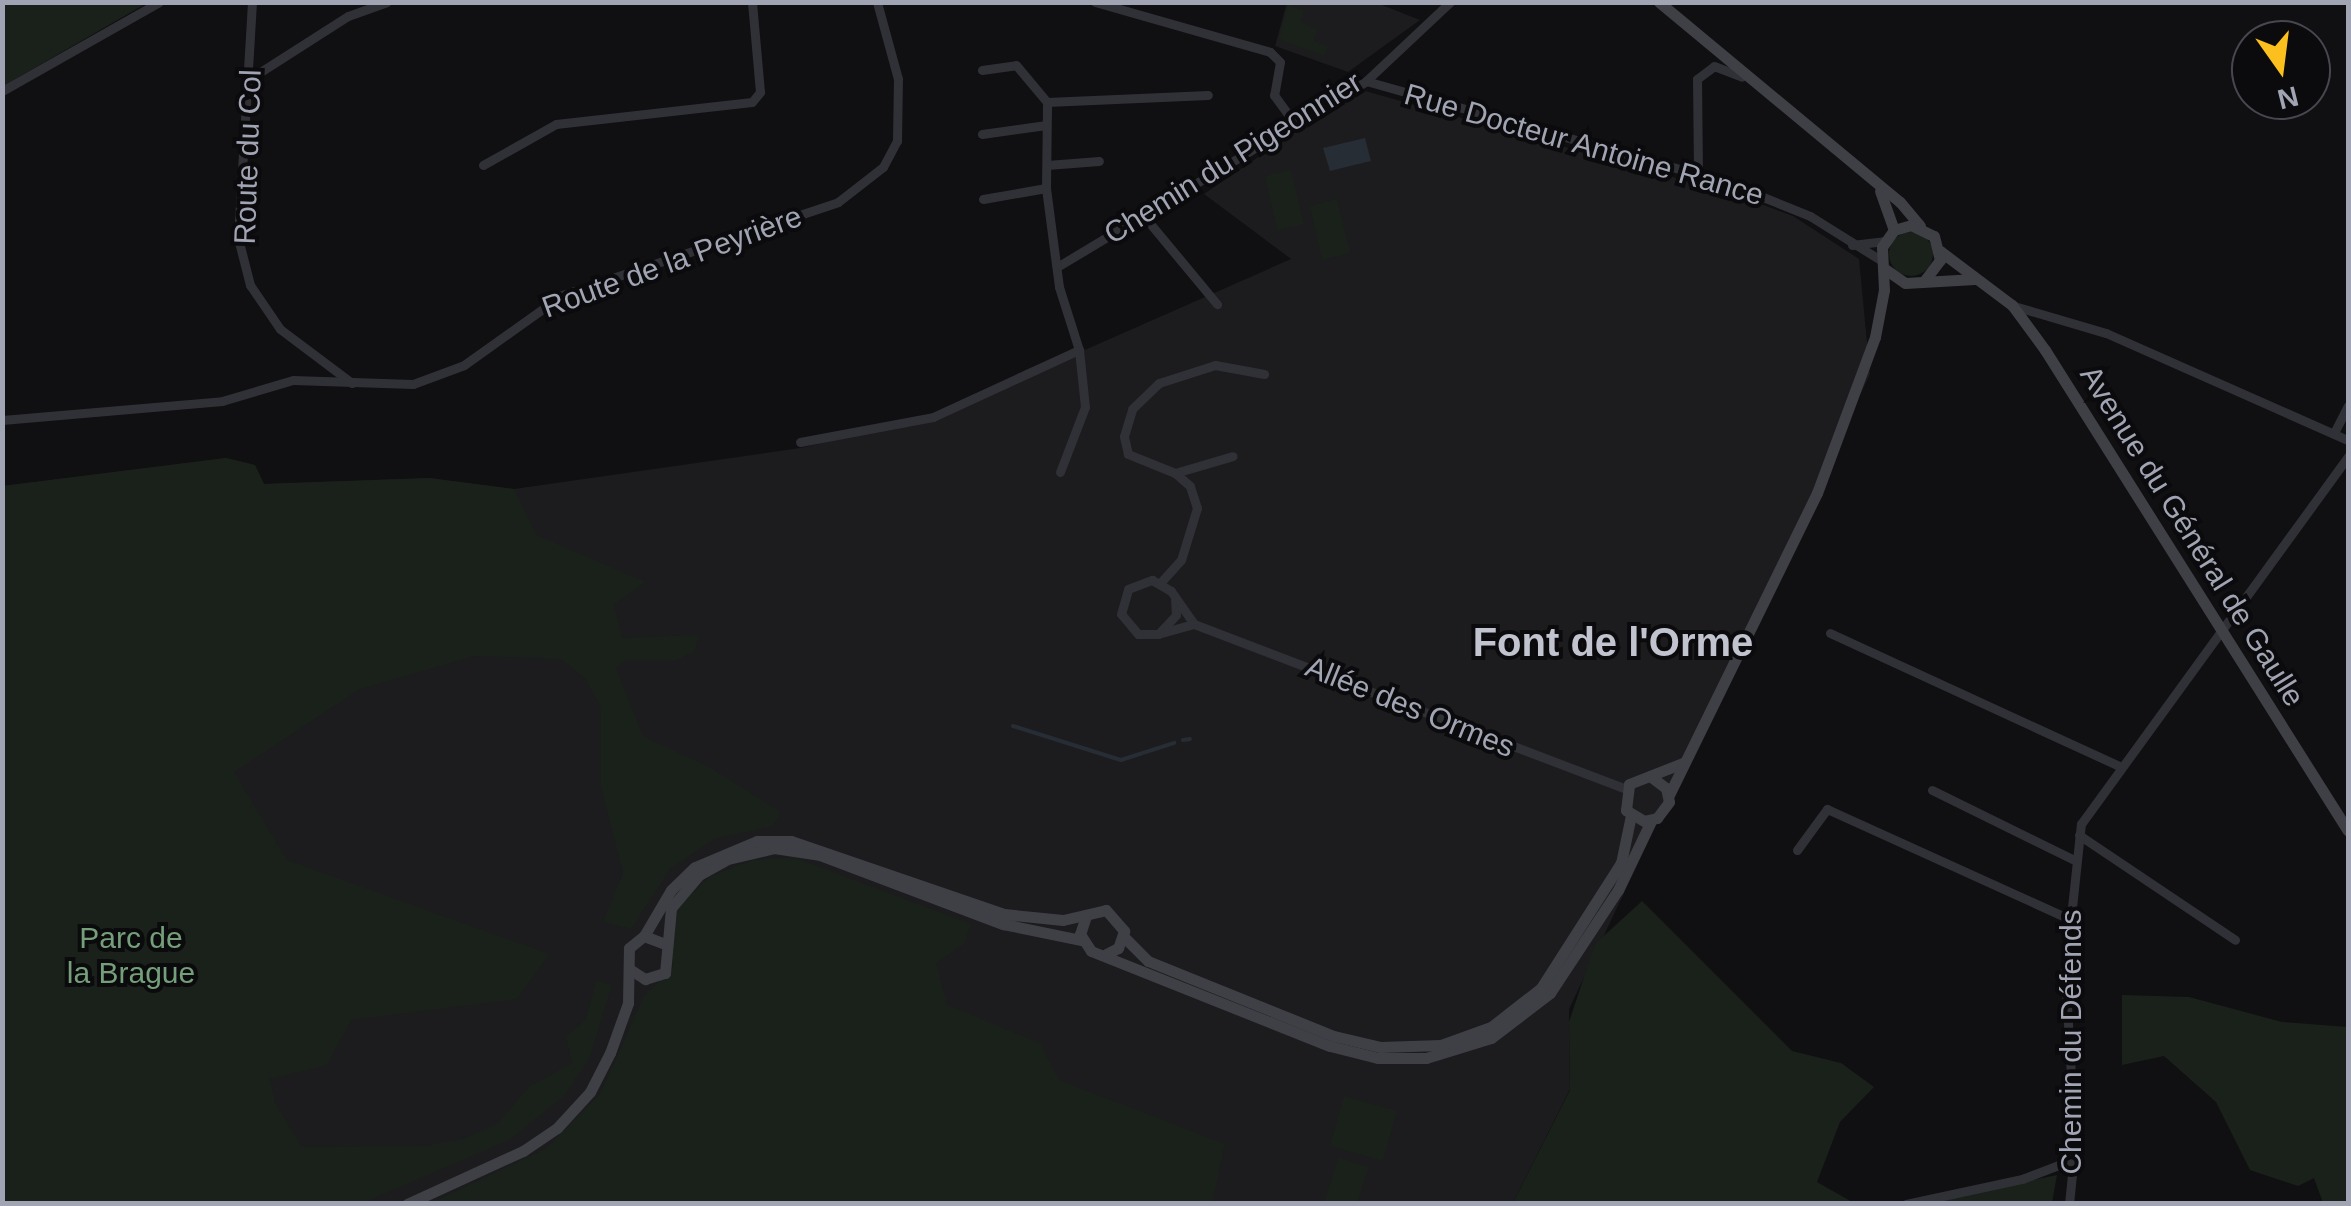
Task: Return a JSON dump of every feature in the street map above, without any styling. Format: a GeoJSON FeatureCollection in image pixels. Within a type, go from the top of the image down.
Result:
{"type":"FeatureCollection","features":[{"type":"Feature","properties":{"kind":"main road"},"geometry":{"type":"LineString","coordinates":[[1660,4],[1920,226],[1940,251],[1924,280]]}},
{"type":"Feature","properties":{"kind":"main road"},"geometry":{"type":"LineString","coordinates":[[1878,187],[1894,230]]}},
{"type":"Feature","properties":{"kind":"main road"},"geometry":{"type":"LineString","coordinates":[[628,1004],[669,966],[671,908],[688,884],[728,858],[774,848],[820,855],[1017,928],[1081,940],[1091,952],[1106,954],[1349,1052],[1393,1060],[1450,1054],[1507,1029],[1550,993],[1618,890],[1651,821],[1663,814],[1683,763],[1817,493],[1882,310],[1884,241],[1894,230],[1920,226]]}},
{"type":"Feature","properties":{"kind":"main road","name":"Avenue du Général de Gaulle"},"geometry":{"type":"LineString","coordinates":[[1940,251],[2012,305],[2348,832]]}},
{"type":"Feature","properties":{"kind":"main road"},"geometry":{"type":"LineString","coordinates":[[1883,264],[1905,283]]}},
{"type":"Feature","properties":{"kind":"main road"},"geometry":{"type":"LineString","coordinates":[[1882,310],[1905,283],[1980,279]]}},
{"type":"Feature","properties":{"kind":"main road"},"geometry":{"type":"LineString","coordinates":[[407,1204],[523,1151],[557,1128],[595,1082],[628,1004],[629,948],[644,936],[671,890],[695,867],[756,841],[791,840],[1004,914],[1042,920],[1086,916],[1099,910],[1114,912],[1124,936],[1148,962],[1334,1036],[1402,1049],[1441,1045],[1491,1027],[1541,988],[1621,863],[1631,815],[1626,789],[1683,763]]}},
{"type":"Feature","properties":{"kind":"main road"},"geometry":{"type":"LineString","coordinates":[[1650,776],[1669,794]]}},
{"type":"Feature","properties":{"kind":"main road"},"geometry":{"type":"LineString","coordinates":[[1631,815],[1651,821]]}},
{"type":"Feature","properties":{"kind":"main road"},"geometry":{"type":"LineString","coordinates":[[1081,940],[1086,916]]}},
{"type":"Feature","properties":{"kind":"main road"},"geometry":{"type":"LineString","coordinates":[[644,936],[667,945]]}},
{"type":"Feature","properties":{"kind":"main road"},"geometry":{"type":"LineString","coordinates":[[1106,954],[1124,936]]}},
{"type":"Feature","properties":{"kind":"main road"},"geometry":{"type":"LineString","coordinates":[[630,970],[651,980]]}},
{"type":"Feature","properties":{"kind":"street"},"geometry":{"type":"LineString","coordinates":[[2,92],[158,2]]}},
{"type":"Feature","properties":{"kind":"street","name":"Route du Col"},"geometry":{"type":"LineString","coordinates":[[252,2],[252,78],[238,238],[250,285],[280,329],[354,384]]}},
{"type":"Feature","properties":{"kind":"street"},"geometry":{"type":"LineString","coordinates":[[252,78],[348,16],[387,2]]}},
{"type":"Feature","properties":{"kind":"street"},"geometry":{"type":"LineString","coordinates":[[482,165],[556,124],[752,102],[760,92],[752,2]]}},
{"type":"Feature","properties":{"kind":"street","name":"Route de la Peyrière"},"geometry":{"type":"LineString","coordinates":[[2,420],[222,401],[293,380],[412,384],[464,365],[520,318],[562,295],[838,202],[866,184],[897,141],[901,113],[877,2]]}},
{"type":"Feature","properties":{"kind":"street"},"geometry":{"type":"LineString","coordinates":[[1095,2],[1270,52],[1280,62],[1274,95],[1296,125]]}},
{"type":"Feature","properties":{"kind":"street","name":"Chemin du Pigeonnier"},"geometry":{"type":"LineString","coordinates":[[1057,267],[1366,81],[1450,2]]}},
{"type":"Feature","properties":{"kind":"street"},"geometry":{"type":"LineString","coordinates":[[982,70],[1016,65],[1047,102],[1046,188],[1057,267],[1079,350],[1085,407],[1060,472]]}},
{"type":"Feature","properties":{"kind":"street"},"geometry":{"type":"LineString","coordinates":[[1698,173],[1695,84],[1704,70],[1720,66],[1767,93]]}},
{"type":"Feature","properties":{"kind":"street","name":"Rue Docteur Antoine Rance"},"geometry":{"type":"LineString","coordinates":[[1366,81],[1698,173],[1810,216],[1883,264]]}},
{"type":"Feature","properties":{"kind":"street"},"geometry":{"type":"LineString","coordinates":[[1047,102],[1208,95]]}},
{"type":"Feature","properties":{"kind":"street"},"geometry":{"type":"LineString","coordinates":[[982,134],[1046,125]]}},
{"type":"Feature","properties":{"kind":"street"},"geometry":{"type":"LineString","coordinates":[[1047,165],[1099,161]]}},
{"type":"Feature","properties":{"kind":"street"},"geometry":{"type":"LineString","coordinates":[[983,198],[1046,188]]}},
{"type":"Feature","properties":{"kind":"street"},"geometry":{"type":"LineString","coordinates":[[1143,215],[1217,304]]}},
{"type":"Feature","properties":{"kind":"street"},"geometry":{"type":"LineString","coordinates":[[1852,245],[1884,241]]}},
{"type":"Feature","properties":{"kind":"street"},"geometry":{"type":"LineString","coordinates":[[2012,305],[2106,333],[2348,440]]}},
{"type":"Feature","properties":{"kind":"street"},"geometry":{"type":"LineString","coordinates":[[800,442],[932,417],[1079,350]]}},
{"type":"Feature","properties":{"kind":"street"},"geometry":{"type":"LineString","coordinates":[[1161,582],[1194,624],[1158,634],[1130,630],[1120,605],[1135,583],[1161,582],[1182,560],[1198,508],[1190,486],[1175,473],[1128,454],[1123,446],[1143,395],[1215,365],[1264,374]]}},
{"type":"Feature","properties":{"kind":"street"},"geometry":{"type":"LineString","coordinates":[[2335,431],[2348,406]]}},
{"type":"Feature","properties":{"kind":"street"},"geometry":{"type":"LineString","coordinates":[[1175,473],[1233,456]]}},
{"type":"Feature","properties":{"kind":"street","name":"Chemin du Défends"},"geometry":{"type":"LineString","coordinates":[[2069,1204],[2074,1159],[2065,973],[2074,860],[2086,812],[2348,456]]}},
{"type":"Feature","properties":{"kind":"street"},"geometry":{"type":"LineString","coordinates":[[1158,634],[1176,615],[1175,597]]}},
{"type":"Feature","properties":{"kind":"street","name":"Allée des Ormes"},"geometry":{"type":"LineString","coordinates":[[1194,624],[1626,789]]}},
{"type":"Feature","properties":{"kind":"street"},"geometry":{"type":"LineString","coordinates":[[1830,633],[2119,770]]}},
{"type":"Feature","properties":{"kind":"street"},"geometry":{"type":"LineString","coordinates":[[1932,790],[2074,860]]}},
{"type":"Feature","properties":{"kind":"street"},"geometry":{"type":"LineString","coordinates":[[1797,850],[1827,809],[2069,918]]}},
{"type":"Feature","properties":{"kind":"street"},"geometry":{"type":"LineString","coordinates":[[2079,834],[2235,940]]}},
{"type":"Feature","properties":{"kind":"street"},"geometry":{"type":"LineString","coordinates":[[1906,1204],[2022,1179],[2074,1159]]}},
{"type":"Feature","properties":{"kind":"shaded area"},"geometry":{"type":"Polygon","coordinates":[[[1287,3],[1377,3],[1420,20],[1348,72],[1275,46],[1287,3]]]}},
{"type":"Feature","properties":{"kind":"shaded area"},"geometry":{"type":"Polygon","coordinates":[[[1358,89],[1737,195],[1793,216],[1859,259],[1870,374],[1569,1009],[1570,1089],[1513,1203],[3,1203],[2,486],[226,458],[255,465],[264,484],[429,478],[514,489],[800,448],[933,417],[1291,259],[1204,194],[1358,89]]]}},
{"type":"Feature","properties":{"kind":"shaded area"},"geometry":{"type":"Polygon","coordinates":[[[1365,138],[1371,161],[1330,171],[1323,148],[1365,138]]]}},
{"type":"Feature","properties":{"kind":"green space"},"geometry":{"type":"Polygon","coordinates":[[[3,3],[147,3],[3,86],[3,3]]]}},
{"type":"Feature","properties":{"kind":"green space"},"geometry":{"type":"Polygon","coordinates":[[[1288,5],[1304,11],[1301,22],[1318,30],[1314,41],[1328,47],[1324,56],[1279,39],[1288,5]]]}},
{"type":"Feature","properties":{"kind":"green space"},"geometry":{"type":"Polygon","coordinates":[[[1291,170],[1304,224],[1277,230],[1265,176],[1291,170]]]}},
{"type":"Feature","properties":{"kind":"green space"},"geometry":{"type":"Polygon","coordinates":[[[1337,199],[1350,253],[1322,260],[1310,206],[1337,199]]]}},
{"type":"Feature","properties":{"kind":"green space"},"geometry":{"type":"Polygon","coordinates":[[[1911,232],[1927,238],[1933,254],[1927,270],[1911,276],[1895,270],[1889,254],[1895,238],[1911,232]]]}},
{"type":"Feature","properties":{"kind":"green space","name":"Parc de la Brague"},"geometry":{"type":"Polygon","coordinates":[[[226,458],[255,465],[264,484],[429,478],[514,489],[536,535],[646,582],[614,604],[622,638],[699,635],[695,651],[676,660],[627,660],[616,668],[643,736],[709,767],[781,812],[773,826],[714,839],[670,869],[631,929],[603,922],[623,873],[601,786],[601,707],[585,678],[561,659],[474,656],[360,689],[234,772],[287,860],[549,954],[517,999],[351,1020],[327,1065],[270,1079],[275,1103],[302,1147],[425,1146],[466,1138],[498,1123],[530,1086],[572,1063],[566,1037],[586,1019],[596,980],[612,985],[589,1059],[563,1097],[509,1140],[363,1203],[3,1203],[3,486],[226,458]]]}},
{"type":"Feature","properties":{"kind":"green space"},"geometry":{"type":"Polygon","coordinates":[[[793,857],[971,924],[964,944],[936,963],[947,1005],[1040,1043],[1059,1080],[1225,1144],[1212,1203],[429,1204],[545,1149],[600,1094],[644,996],[673,968],[669,924],[680,904],[711,876],[753,860],[793,857]]]}},
{"type":"Feature","properties":{"kind":"green space"},"geometry":{"type":"Polygon","coordinates":[[[1642,901],[1792,1051],[1841,1063],[1874,1087],[1840,1122],[1817,1182],[1854,1203],[1513,1203],[1570,1090],[1569,1022],[1595,944],[1642,901]]]}},
{"type":"Feature","properties":{"kind":"green space"},"geometry":{"type":"Polygon","coordinates":[[[2122,995],[2189,997],[2282,1022],[2348,1027],[2348,1203],[2323,1203],[2314,1178],[2298,1186],[2250,1170],[2216,1102],[2164,1056],[2122,1065],[2122,995]]]}},
{"type":"Feature","properties":{"kind":"green space"},"geometry":{"type":"Polygon","coordinates":[[[1344,1096],[1397,1111],[1383,1161],[1330,1146],[1344,1096]]]}},
{"type":"Feature","properties":{"kind":"green space"},"geometry":{"type":"Polygon","coordinates":[[[1338,1158],[1369,1167],[1357,1203],[1324,1203],[1338,1158]]]}},
{"type":"Feature","properties":{"kind":"green space"},"geometry":{"type":"Polygon","coordinates":[[[2057,1175],[2052,1203],[1922,1204],[1986,1190],[2057,1175]]]}},
{"type":"Feature","properties":{"kind":"waterway"},"geometry":{"type":"LineString","coordinates":[[1013,726],[1121,760],[1174,743]]}},
{"type":"Feature","properties":{"kind":"waterway"},"geometry":{"type":"LineString","coordinates":[[1183,740],[1190,739]]}},
{"type":"Feature","properties":{"kind":"district","name":"Font de l'Orme"},"geometry":{"type":"Point","coordinates":[1613,642]}}]}
